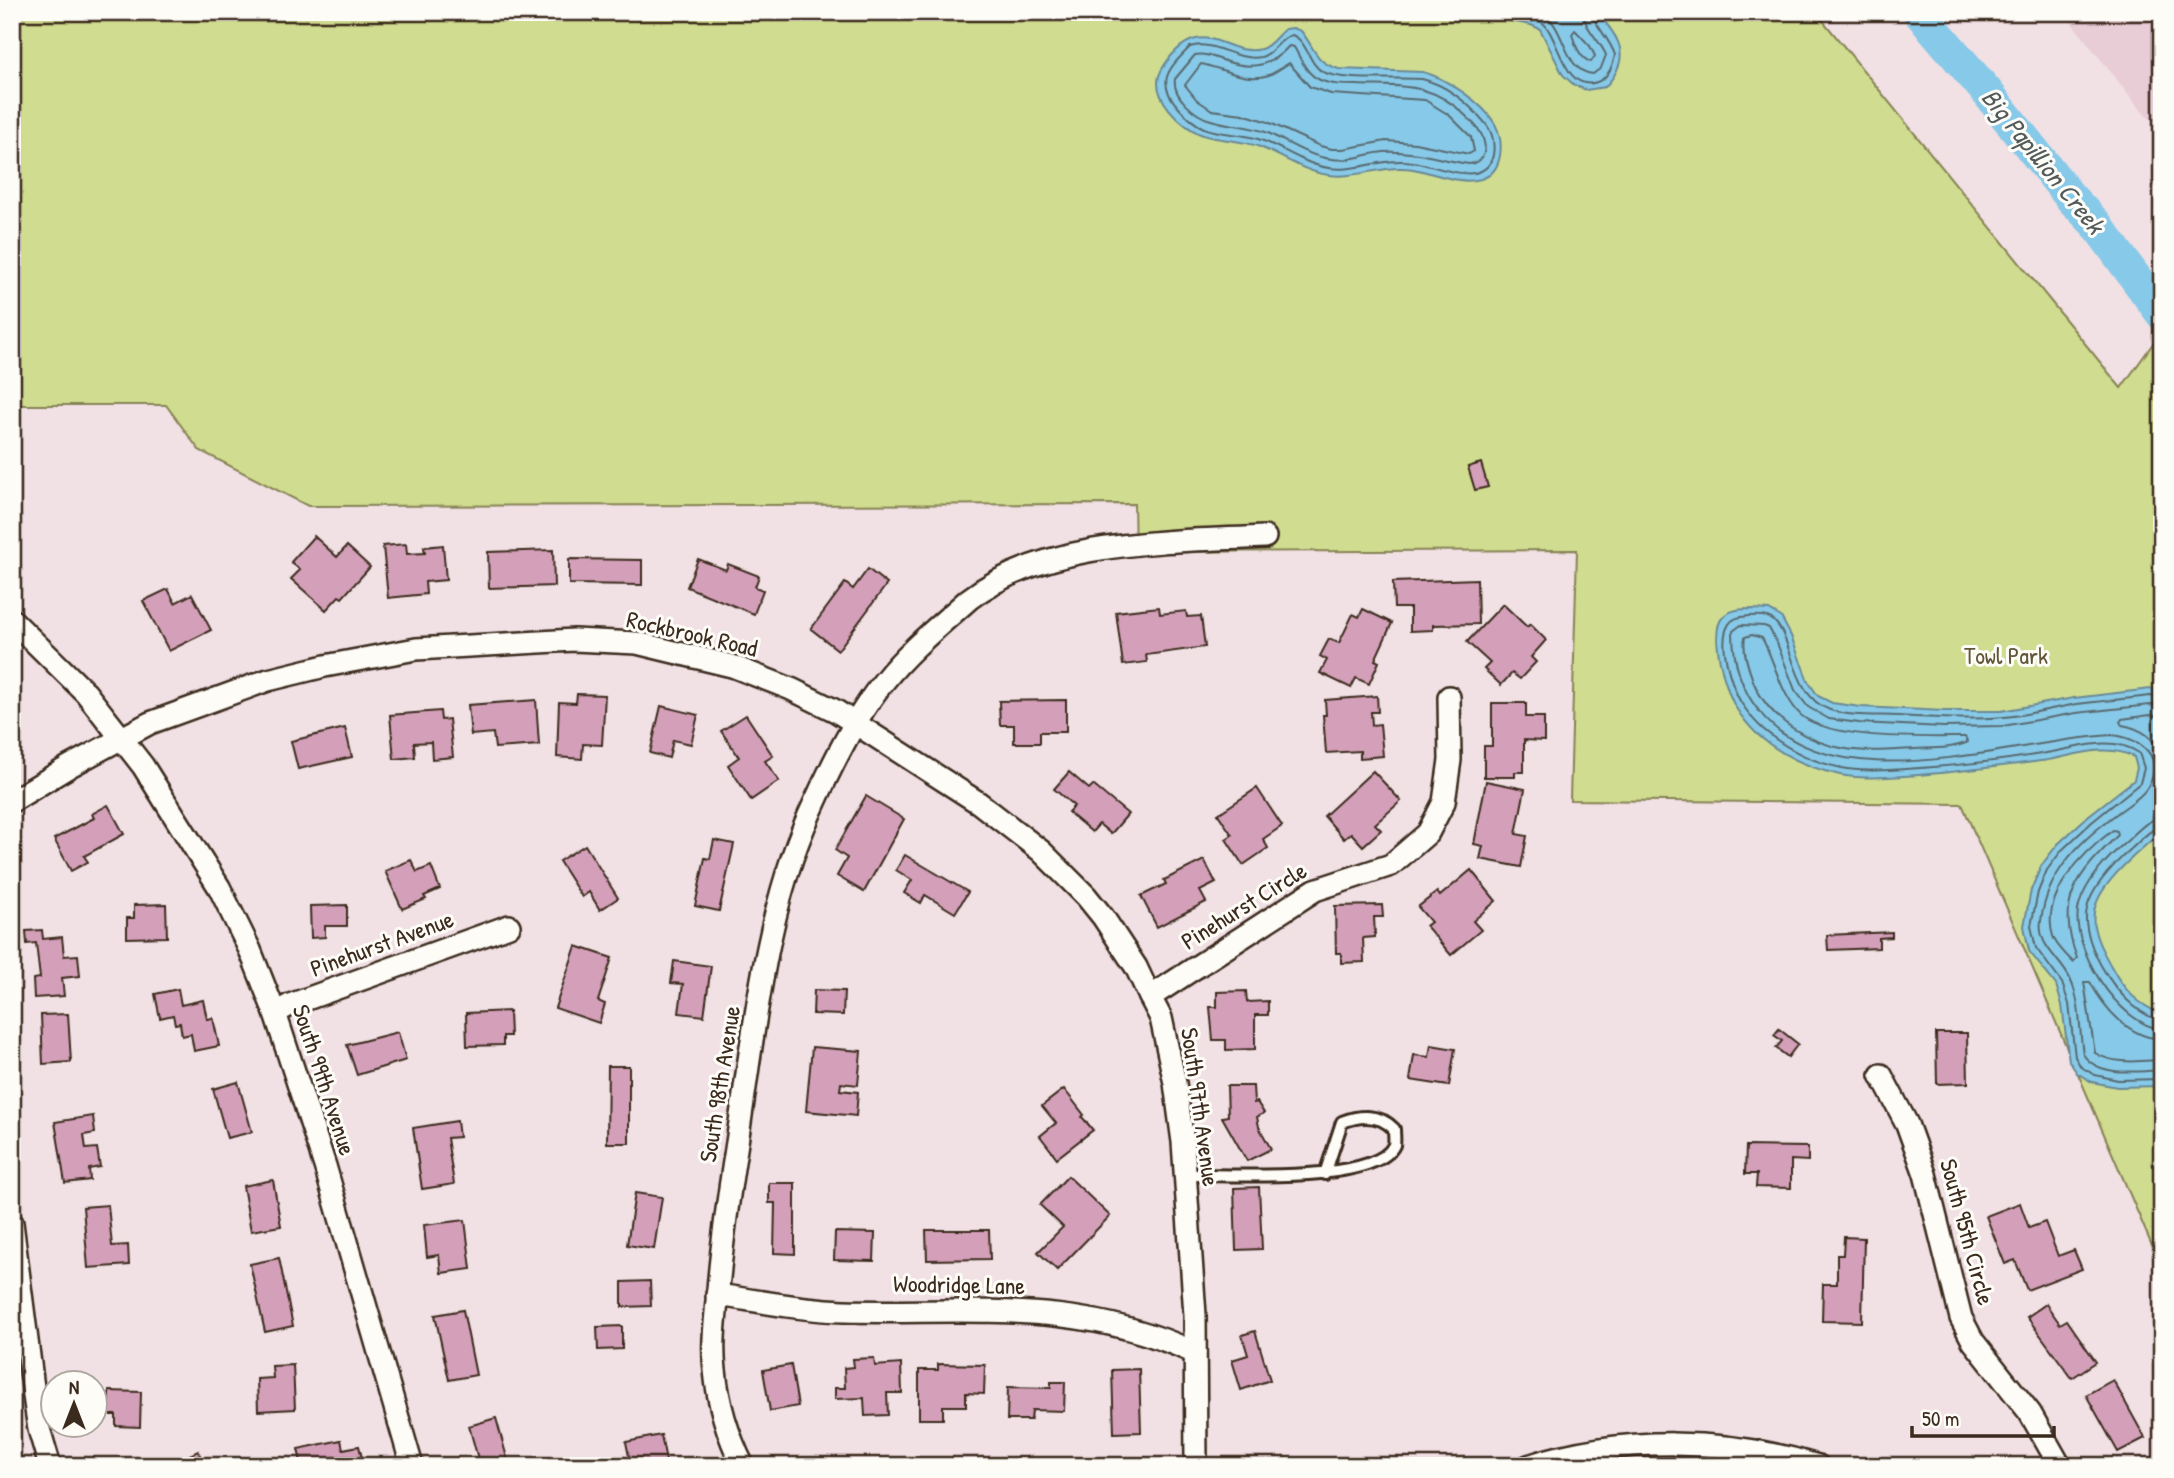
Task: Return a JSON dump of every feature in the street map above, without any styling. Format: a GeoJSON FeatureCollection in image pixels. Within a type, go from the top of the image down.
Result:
{"type":"FeatureCollection","features":[{"type":"Feature","properties":{"kind":"street"},"geometry":{"type":"LineString","coordinates":[[857,724],[884,681],[901,662],[980,590],[1025,567],[1062,556],[1153,543],[1265,537]]}},
{"type":"Feature","properties":{"kind":"street"},"geometry":{"type":"LineString","coordinates":[[12,620],[86,693],[121,739]]}},
{"type":"Feature","properties":{"kind":"street","name":"Rockbrook Road"},"geometry":{"type":"LineString","coordinates":[[12,801],[150,723],[268,680],[416,649],[574,640],[637,643],[732,666],[791,689],[836,710],[857,724]]}},
{"type":"Feature","properties":{"kind":"street","name":"Pinehurst Circle"},"geometry":{"type":"LineString","coordinates":[[1150,997],[1315,890],[1391,865],[1428,833],[1444,802],[1450,760],[1449,697]]}},
{"type":"Feature","properties":{"kind":"street","name":"South 97th Avenue"},"geometry":{"type":"LineString","coordinates":[[857,724],[979,803],[1041,851],[1103,917],[1136,967],[1161,1018],[1175,1083],[1185,1175],[1195,1315],[1196,1466]]}},
{"type":"Feature","properties":{"kind":"street","name":"South 98th Avenue"},"geometry":{"type":"LineString","coordinates":[[743,1466],[727,1427],[715,1370],[713,1342],[731,1184],[758,1007],[781,891],[809,814],[857,724]]}},
{"type":"Feature","properties":{"kind":"street","name":"South 99th Avenue"},"geometry":{"type":"LineString","coordinates":[[121,739],[143,766],[219,887],[250,950],[275,1013],[325,1166],[412,1466]]}},
{"type":"Feature","properties":{"kind":"street","name":"Pinehurst Avenue"},"geometry":{"type":"LineString","coordinates":[[275,1013],[290,1005],[509,926]]}},
{"type":"Feature","properties":{"kind":"street","name":"South 95th Circle"},"geometry":{"type":"LineString","coordinates":[[1881,1075],[1908,1124],[1926,1174],[1961,1318],[1973,1341],[2030,1413],[2060,1466]]}},
{"type":"Feature","properties":{"kind":"street"},"geometry":{"type":"LineString","coordinates":[[12,1223],[39,1429],[50,1466]]}},
{"type":"Feature","properties":{"kind":"street","name":"Woodridge Lane"},"geometry":{"type":"LineString","coordinates":[[717,1295],[843,1311],[1006,1311],[1054,1314],[1143,1331],[1195,1353]]}},
{"type":"Feature","properties":{"kind":"street"},"geometry":{"type":"LineString","coordinates":[[1528,1466],[1574,1453],[1610,1447],[1684,1444],[1721,1446],[1818,1466]]}},
{"type":"Feature","properties":{"kind":"lane"},"geometry":{"type":"LineString","coordinates":[[1185,1175],[1325,1174],[1360,1167],[1385,1157],[1394,1144],[1394,1129],[1387,1122],[1374,1118],[1355,1117],[1342,1122],[1325,1174]]}},
{"type":"Feature","properties":{"kind":"shaded area"},"geometry":{"type":"Polygon","coordinates":[[[2063,12],[2162,12],[2162,126],[2146,116],[2063,12]]]}},
{"type":"Feature","properties":{"kind":"green space","name":"Towl Park"},"geometry":{"type":"Polygon","coordinates":[[[12,12],[1816,12],[2121,388],[2162,331],[2162,1269],[1962,804],[1570,800],[1577,550],[1135,552],[1134,504],[308,506],[199,450],[166,405],[12,405],[12,12]]]}},
{"type":"Feature","properties":{"kind":"water"},"geometry":{"type":"Polygon","coordinates":[[[1490,12],[1596,12],[1617,40],[1621,57],[1618,67],[1605,87],[1586,90],[1574,85],[1563,75],[1540,29],[1501,19],[1490,12]]]}},
{"type":"Feature","properties":{"kind":"water"},"geometry":{"type":"Polygon","coordinates":[[[1285,29],[1301,31],[1320,59],[1331,66],[1339,69],[1423,72],[1463,92],[1482,108],[1498,131],[1501,147],[1494,170],[1481,179],[1464,181],[1402,168],[1329,175],[1302,167],[1260,147],[1203,135],[1177,118],[1163,100],[1158,80],[1161,71],[1175,52],[1187,42],[1202,38],[1240,49],[1256,50],[1268,45],[1285,29]]]}},
{"type":"Feature","properties":{"kind":"water"},"geometry":{"type":"Polygon","coordinates":[[[1769,610],[1781,617],[1808,681],[1818,696],[1832,703],[1945,711],[2001,711],[2074,698],[2151,689],[2162,691],[2162,831],[2111,879],[2097,902],[2094,920],[2102,949],[2122,983],[2132,996],[2162,1014],[2162,1086],[2117,1087],[2092,1082],[2077,1073],[2069,1061],[2062,1005],[2056,985],[2029,951],[2024,926],[2031,890],[2041,866],[2057,845],[2088,816],[2134,780],[2137,768],[2134,757],[2100,751],[1972,770],[1872,777],[1840,775],[1817,769],[1785,754],[1756,733],[1736,708],[1728,689],[1718,648],[1719,625],[1729,612],[1769,610]]]}},
{"type":"Feature","properties":{"kind":"building"},"geometry":{"type":"Polygon","coordinates":[[[1481,463],[1488,487],[1475,490],[1468,467],[1481,463]]]}},
{"type":"Feature","properties":{"kind":"building"},"geometry":{"type":"Polygon","coordinates":[[[314,536],[337,557],[347,546],[370,567],[342,598],[339,596],[326,610],[291,579],[300,570],[291,562],[314,536]]]}},
{"type":"Feature","properties":{"kind":"building"},"geometry":{"type":"Polygon","coordinates":[[[406,544],[407,554],[425,553],[424,547],[443,545],[446,580],[425,582],[426,594],[388,598],[383,546],[406,544]]]}},
{"type":"Feature","properties":{"kind":"building"},"geometry":{"type":"Polygon","coordinates":[[[553,550],[554,586],[489,588],[488,552],[553,550]]]}},
{"type":"Feature","properties":{"kind":"building"},"geometry":{"type":"Polygon","coordinates":[[[569,559],[642,560],[642,585],[569,584],[569,559]]]}},
{"type":"Feature","properties":{"kind":"building"},"geometry":{"type":"Polygon","coordinates":[[[698,559],[726,570],[728,564],[759,576],[755,587],[763,590],[754,614],[687,587],[698,559]]]}},
{"type":"Feature","properties":{"kind":"building"},"geometry":{"type":"Polygon","coordinates":[[[868,569],[887,584],[838,650],[811,629],[845,583],[853,589],[868,569]]]}},
{"type":"Feature","properties":{"kind":"building"},"geometry":{"type":"Polygon","coordinates":[[[1477,579],[1478,624],[1433,625],[1433,630],[1410,631],[1410,608],[1394,608],[1393,582],[1477,579]]]}},
{"type":"Feature","properties":{"kind":"building"},"geometry":{"type":"Polygon","coordinates":[[[168,589],[175,603],[192,594],[211,630],[169,651],[143,601],[168,589]]]}},
{"type":"Feature","properties":{"kind":"building"},"geometry":{"type":"Polygon","coordinates":[[[1503,604],[1527,627],[1530,624],[1546,640],[1531,657],[1536,662],[1520,679],[1512,673],[1501,685],[1484,669],[1490,663],[1467,642],[1503,604]]]}},
{"type":"Feature","properties":{"kind":"building"},"geometry":{"type":"Polygon","coordinates":[[[1159,607],[1160,614],[1186,611],[1187,617],[1201,616],[1205,647],[1146,655],[1147,662],[1123,665],[1116,612],[1159,607]]]}},
{"type":"Feature","properties":{"kind":"building"},"geometry":{"type":"Polygon","coordinates":[[[1363,609],[1392,623],[1375,660],[1379,662],[1369,684],[1356,678],[1351,688],[1320,673],[1327,660],[1320,656],[1329,639],[1339,643],[1353,614],[1359,617],[1363,609]]]}},
{"type":"Feature","properties":{"kind":"building"},"geometry":{"type":"Polygon","coordinates":[[[577,694],[605,695],[602,745],[583,744],[582,759],[557,757],[559,702],[576,703],[577,694]]]}},
{"type":"Feature","properties":{"kind":"building"},"geometry":{"type":"Polygon","coordinates":[[[1377,696],[1378,712],[1371,712],[1372,725],[1380,724],[1383,756],[1360,758],[1360,751],[1326,753],[1323,715],[1326,715],[1325,700],[1377,696]]]}},
{"type":"Feature","properties":{"kind":"building"},"geometry":{"type":"Polygon","coordinates":[[[536,700],[539,745],[495,748],[493,733],[471,735],[468,705],[536,700]]]}},
{"type":"Feature","properties":{"kind":"building"},"geometry":{"type":"Polygon","coordinates":[[[1066,700],[1066,732],[1040,732],[1040,743],[1014,743],[1014,725],[1000,725],[999,701],[1066,700]]]}},
{"type":"Feature","properties":{"kind":"building"},"geometry":{"type":"Polygon","coordinates":[[[1492,703],[1526,703],[1526,717],[1544,717],[1544,741],[1524,740],[1524,772],[1515,772],[1515,777],[1484,777],[1484,746],[1492,746],[1492,703]]]}},
{"type":"Feature","properties":{"kind":"building"},"geometry":{"type":"Polygon","coordinates":[[[661,706],[698,715],[691,744],[673,740],[669,758],[650,753],[661,706]]]}},
{"type":"Feature","properties":{"kind":"building"},"geometry":{"type":"Polygon","coordinates":[[[440,711],[441,720],[449,719],[453,757],[432,759],[431,742],[414,743],[415,757],[394,759],[390,715],[440,711]]]}},
{"type":"Feature","properties":{"kind":"building"},"geometry":{"type":"Polygon","coordinates":[[[746,715],[773,756],[765,761],[779,781],[751,800],[728,765],[739,757],[721,731],[746,715]]]}},
{"type":"Feature","properties":{"kind":"building"},"geometry":{"type":"Polygon","coordinates":[[[345,728],[352,757],[298,769],[291,741],[345,728]]]}},
{"type":"Feature","properties":{"kind":"building"},"geometry":{"type":"Polygon","coordinates":[[[1373,771],[1401,801],[1375,824],[1381,830],[1363,846],[1351,833],[1344,839],[1324,816],[1373,771]]]}},
{"type":"Feature","properties":{"kind":"building"},"geometry":{"type":"Polygon","coordinates":[[[1069,772],[1089,789],[1093,785],[1128,814],[1111,834],[1099,824],[1092,832],[1068,812],[1074,806],[1054,789],[1069,772]]]}},
{"type":"Feature","properties":{"kind":"building"},"geometry":{"type":"Polygon","coordinates":[[[1486,781],[1525,789],[1516,834],[1527,836],[1521,867],[1480,859],[1483,846],[1474,844],[1486,781]]]}},
{"type":"Feature","properties":{"kind":"building"},"geometry":{"type":"Polygon","coordinates":[[[1257,788],[1282,826],[1263,839],[1268,848],[1243,865],[1226,839],[1232,835],[1218,814],[1257,788]]]}},
{"type":"Feature","properties":{"kind":"building"},"geometry":{"type":"Polygon","coordinates":[[[866,796],[904,819],[864,892],[837,876],[847,858],[835,850],[866,796]]]}},
{"type":"Feature","properties":{"kind":"building"},"geometry":{"type":"Polygon","coordinates":[[[108,805],[124,834],[84,856],[88,862],[71,871],[54,839],[94,818],[92,814],[108,805]]]}},
{"type":"Feature","properties":{"kind":"building"},"geometry":{"type":"Polygon","coordinates":[[[714,840],[734,844],[719,911],[695,906],[705,858],[710,859],[714,840]]]}},
{"type":"Feature","properties":{"kind":"building"},"geometry":{"type":"Polygon","coordinates":[[[585,845],[618,898],[600,910],[589,892],[582,897],[559,861],[585,845]]]}},
{"type":"Feature","properties":{"kind":"building"},"geometry":{"type":"Polygon","coordinates":[[[905,855],[968,892],[955,913],[925,895],[921,903],[904,893],[912,880],[896,870],[905,855]]]}},
{"type":"Feature","properties":{"kind":"building"},"geometry":{"type":"Polygon","coordinates":[[[411,860],[417,872],[431,866],[440,889],[424,896],[426,899],[402,909],[385,871],[411,860]]]}},
{"type":"Feature","properties":{"kind":"building"},"geometry":{"type":"Polygon","coordinates":[[[1204,860],[1216,883],[1200,891],[1206,902],[1157,927],[1141,896],[1166,884],[1164,880],[1204,860]]]}},
{"type":"Feature","properties":{"kind":"building"},"geometry":{"type":"Polygon","coordinates":[[[1471,870],[1496,901],[1473,921],[1481,930],[1451,955],[1426,926],[1431,922],[1418,907],[1437,892],[1440,896],[1471,870]]]}},
{"type":"Feature","properties":{"kind":"building"},"geometry":{"type":"Polygon","coordinates":[[[166,904],[167,937],[127,938],[127,918],[134,918],[134,905],[166,904]]]}},
{"type":"Feature","properties":{"kind":"building"},"geometry":{"type":"Polygon","coordinates":[[[347,905],[347,926],[325,926],[325,937],[311,938],[310,906],[347,905]]]}},
{"type":"Feature","properties":{"kind":"building"},"geometry":{"type":"Polygon","coordinates":[[[1382,905],[1383,917],[1374,917],[1375,937],[1363,938],[1364,962],[1341,963],[1341,953],[1336,953],[1335,906],[1382,905]]]}},
{"type":"Feature","properties":{"kind":"building"},"geometry":{"type":"Polygon","coordinates":[[[42,930],[43,939],[62,937],[64,956],[78,955],[80,976],[62,978],[64,996],[34,998],[33,979],[40,978],[36,943],[27,944],[26,931],[42,930]]]}},
{"type":"Feature","properties":{"kind":"building"},"geometry":{"type":"Polygon","coordinates":[[[1892,932],[1892,937],[1879,938],[1879,948],[1828,950],[1827,935],[1892,932]]]}},
{"type":"Feature","properties":{"kind":"building"},"geometry":{"type":"Polygon","coordinates":[[[576,946],[612,958],[598,1001],[605,1004],[599,1023],[555,1008],[576,946]]]}},
{"type":"Feature","properties":{"kind":"building"},"geometry":{"type":"Polygon","coordinates":[[[674,961],[711,966],[704,1016],[679,1013],[683,984],[671,983],[674,961]]]}},
{"type":"Feature","properties":{"kind":"building"},"geometry":{"type":"Polygon","coordinates":[[[178,989],[181,1005],[203,1000],[207,1019],[213,1018],[219,1046],[194,1051],[191,1034],[182,1036],[180,1023],[175,1024],[173,1015],[160,1018],[155,994],[178,989]]]}},
{"type":"Feature","properties":{"kind":"building"},"geometry":{"type":"Polygon","coordinates":[[[814,990],[844,991],[843,1015],[813,1014],[814,990]]]}},
{"type":"Feature","properties":{"kind":"building"},"geometry":{"type":"Polygon","coordinates":[[[1246,991],[1247,1002],[1268,1001],[1268,1015],[1255,1015],[1255,1049],[1226,1050],[1226,1040],[1213,1040],[1210,1007],[1217,1007],[1217,992],[1246,991]]]}},
{"type":"Feature","properties":{"kind":"building"},"geometry":{"type":"Polygon","coordinates":[[[509,1011],[510,1036],[503,1036],[503,1045],[467,1046],[466,1013],[509,1011]]]}},
{"type":"Feature","properties":{"kind":"building"},"geometry":{"type":"Polygon","coordinates":[[[68,1014],[71,1062],[43,1064],[41,1015],[68,1014]]]}},
{"type":"Feature","properties":{"kind":"building"},"geometry":{"type":"Polygon","coordinates":[[[1779,1029],[1798,1044],[1788,1057],[1776,1048],[1782,1041],[1774,1035],[1779,1029]]]}},
{"type":"Feature","properties":{"kind":"building"},"geometry":{"type":"Polygon","coordinates":[[[398,1032],[406,1060],[357,1075],[347,1045],[398,1032]]]}},
{"type":"Feature","properties":{"kind":"building"},"geometry":{"type":"Polygon","coordinates":[[[1936,1033],[1967,1033],[1968,1083],[1937,1084],[1936,1033]]]}},
{"type":"Feature","properties":{"kind":"building"},"geometry":{"type":"Polygon","coordinates":[[[1431,1045],[1455,1049],[1449,1086],[1410,1080],[1414,1055],[1429,1057],[1431,1045]]]}},
{"type":"Feature","properties":{"kind":"building"},"geometry":{"type":"Polygon","coordinates":[[[812,1047],[861,1051],[858,1085],[841,1083],[840,1090],[858,1092],[856,1116],[806,1111],[812,1047]]]}},
{"type":"Feature","properties":{"kind":"building"},"geometry":{"type":"Polygon","coordinates":[[[608,1066],[629,1066],[629,1143],[607,1143],[608,1066]]]}},
{"type":"Feature","properties":{"kind":"building"},"geometry":{"type":"Polygon","coordinates":[[[238,1082],[252,1132],[227,1138],[213,1089],[238,1082]]]}},
{"type":"Feature","properties":{"kind":"building"},"geometry":{"type":"Polygon","coordinates":[[[1227,1086],[1253,1086],[1254,1103],[1257,1102],[1264,1113],[1257,1117],[1259,1127],[1271,1149],[1247,1161],[1222,1117],[1228,1116],[1227,1086]]]}},
{"type":"Feature","properties":{"kind":"building"},"geometry":{"type":"Polygon","coordinates":[[[1064,1089],[1093,1130],[1057,1158],[1040,1136],[1056,1123],[1042,1106],[1064,1089]]]}},
{"type":"Feature","properties":{"kind":"building"},"geometry":{"type":"Polygon","coordinates":[[[93,1116],[95,1133],[84,1135],[86,1149],[97,1148],[100,1167],[89,1169],[90,1180],[65,1183],[55,1122],[93,1116]]]}},
{"type":"Feature","properties":{"kind":"building"},"geometry":{"type":"Polygon","coordinates":[[[457,1121],[459,1137],[447,1138],[454,1184],[422,1189],[413,1128],[457,1121]]]}},
{"type":"Feature","properties":{"kind":"building"},"geometry":{"type":"Polygon","coordinates":[[[1746,1146],[1808,1147],[1808,1161],[1791,1160],[1791,1188],[1756,1187],[1757,1174],[1745,1174],[1746,1146]]]}},
{"type":"Feature","properties":{"kind":"building"},"geometry":{"type":"Polygon","coordinates":[[[1068,1176],[1110,1216],[1057,1270],[1038,1252],[1063,1227],[1040,1205],[1068,1176]]]}},
{"type":"Feature","properties":{"kind":"building"},"geometry":{"type":"Polygon","coordinates":[[[273,1180],[281,1226],[251,1231],[243,1186],[273,1180]]]}},
{"type":"Feature","properties":{"kind":"building"},"geometry":{"type":"Polygon","coordinates":[[[769,1183],[795,1183],[795,1254],[774,1253],[775,1203],[769,1203],[769,1183]]]}},
{"type":"Feature","properties":{"kind":"building"},"geometry":{"type":"Polygon","coordinates":[[[1259,1187],[1262,1249],[1236,1250],[1234,1188],[1259,1187]]]}},
{"type":"Feature","properties":{"kind":"building"},"geometry":{"type":"Polygon","coordinates":[[[635,1193],[662,1197],[654,1249],[627,1245],[635,1193]]]}},
{"type":"Feature","properties":{"kind":"building"},"geometry":{"type":"Polygon","coordinates":[[[2020,1203],[2029,1228],[2045,1222],[2058,1256],[2074,1250],[2082,1269],[2027,1290],[2015,1260],[2005,1264],[1986,1216],[2020,1203]]]}},
{"type":"Feature","properties":{"kind":"building"},"geometry":{"type":"Polygon","coordinates":[[[108,1205],[112,1246],[128,1245],[129,1265],[88,1268],[83,1207],[108,1205]]]}},
{"type":"Feature","properties":{"kind":"building"},"geometry":{"type":"Polygon","coordinates":[[[465,1220],[471,1269],[441,1273],[439,1255],[427,1257],[424,1225],[465,1220]]]}},
{"type":"Feature","properties":{"kind":"building"},"geometry":{"type":"Polygon","coordinates":[[[926,1230],[989,1230],[990,1259],[927,1260],[926,1230]]]}},
{"type":"Feature","properties":{"kind":"building"},"geometry":{"type":"Polygon","coordinates":[[[835,1232],[875,1233],[874,1261],[834,1260],[835,1232]]]}},
{"type":"Feature","properties":{"kind":"building"},"geometry":{"type":"Polygon","coordinates":[[[1844,1237],[1864,1238],[1862,1322],[1822,1321],[1823,1284],[1837,1284],[1837,1255],[1843,1255],[1844,1237]]]}},
{"type":"Feature","properties":{"kind":"building"},"geometry":{"type":"Polygon","coordinates":[[[279,1258],[293,1326],[265,1332],[250,1264],[279,1258]]]}},
{"type":"Feature","properties":{"kind":"building"},"geometry":{"type":"Polygon","coordinates":[[[650,1281],[651,1306],[622,1307],[622,1282],[650,1281]]]}},
{"type":"Feature","properties":{"kind":"building"},"geometry":{"type":"Polygon","coordinates":[[[2046,1304],[2060,1324],[2067,1320],[2096,1362],[2072,1378],[2027,1317],[2046,1304]]]}},
{"type":"Feature","properties":{"kind":"building"},"geometry":{"type":"Polygon","coordinates":[[[463,1310],[476,1375],[449,1380],[435,1315],[463,1310]]]}},
{"type":"Feature","properties":{"kind":"building"},"geometry":{"type":"Polygon","coordinates":[[[622,1326],[622,1349],[598,1350],[597,1327],[622,1326]]]}},
{"type":"Feature","properties":{"kind":"building"},"geometry":{"type":"Polygon","coordinates":[[[1255,1331],[1270,1380],[1241,1390],[1232,1360],[1248,1355],[1242,1335],[1255,1331]]]}},
{"type":"Feature","properties":{"kind":"building"},"geometry":{"type":"Polygon","coordinates":[[[874,1358],[875,1366],[901,1364],[902,1393],[887,1393],[888,1415],[865,1416],[864,1398],[835,1399],[835,1388],[845,1388],[844,1368],[854,1367],[853,1359],[874,1358]]]}},
{"type":"Feature","properties":{"kind":"building"},"geometry":{"type":"Polygon","coordinates":[[[938,1364],[985,1365],[984,1394],[966,1393],[966,1406],[943,1406],[943,1419],[919,1419],[919,1370],[938,1370],[938,1364]]]}},
{"type":"Feature","properties":{"kind":"building"},"geometry":{"type":"Polygon","coordinates":[[[293,1365],[295,1409],[258,1411],[257,1379],[273,1378],[272,1366],[293,1365]]]}},
{"type":"Feature","properties":{"kind":"building"},"geometry":{"type":"Polygon","coordinates":[[[791,1365],[798,1406],[770,1411],[763,1370],[791,1365]]]}},
{"type":"Feature","properties":{"kind":"building"},"geometry":{"type":"Polygon","coordinates":[[[1139,1369],[1141,1432],[1114,1433],[1112,1370],[1139,1369]]]}},
{"type":"Feature","properties":{"kind":"building"},"geometry":{"type":"Polygon","coordinates":[[[2113,1380],[2145,1438],[2118,1452],[2086,1395],[2113,1380]]]}},
{"type":"Feature","properties":{"kind":"building"},"geometry":{"type":"Polygon","coordinates":[[[1051,1382],[1065,1382],[1064,1411],[1032,1410],[1031,1420],[1007,1420],[1008,1387],[1051,1388],[1051,1382]]]}},
{"type":"Feature","properties":{"kind":"building"},"geometry":{"type":"Polygon","coordinates":[[[109,1391],[141,1392],[140,1427],[116,1426],[116,1415],[108,1415],[109,1391]]]}},
{"type":"Feature","properties":{"kind":"building"},"geometry":{"type":"Polygon","coordinates":[[[496,1418],[509,1465],[480,1466],[469,1426],[496,1418]]]}},
{"type":"Feature","properties":{"kind":"building"},"geometry":{"type":"Polygon","coordinates":[[[661,1435],[667,1466],[640,1466],[639,1459],[630,1461],[626,1442],[661,1435]]]}},
{"type":"Feature","properties":{"kind":"building"},"geometry":{"type":"Polygon","coordinates":[[[341,1440],[343,1449],[359,1446],[364,1466],[302,1466],[298,1449],[341,1440]]]}},
{"type":"Feature","properties":{"kind":"building"},"geometry":{"type":"Polygon","coordinates":[[[198,1451],[205,1466],[172,1466],[171,1464],[198,1451]]]}},
{"type":"Feature","properties":{"kind":"waterway","name":"Big Papillion Creek"},"geometry":{"type":"LineString","coordinates":[[1919,12],[2071,198],[2096,224],[2162,314]]}}]}
